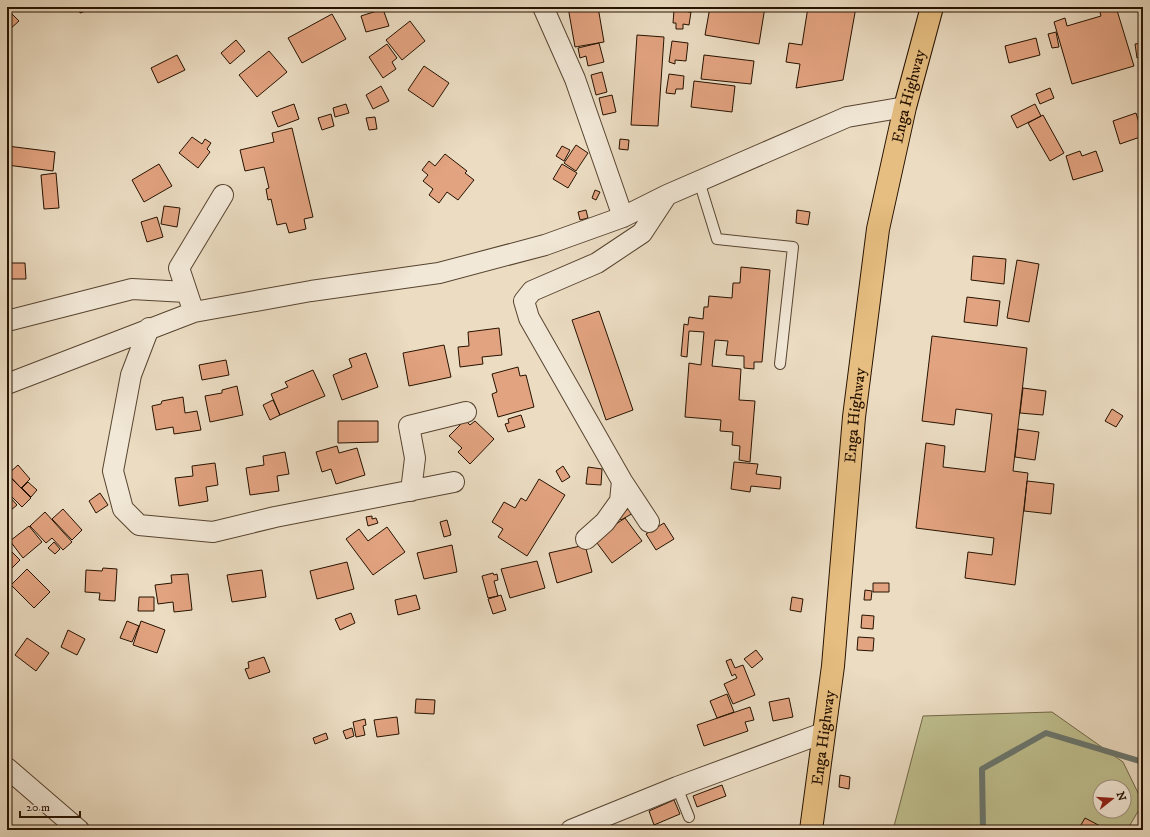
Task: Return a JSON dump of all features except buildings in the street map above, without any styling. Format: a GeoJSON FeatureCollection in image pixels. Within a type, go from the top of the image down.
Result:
{"type":"FeatureCollection","features":[{"type":"Feature","properties":{"kind":"main road","name":"Enga Highway"},"geometry":{"type":"LineString","coordinates":[[811,830],[833,666],[854,417],[878,229],[905,107],[932,7]]}},
{"type":"Feature","properties":{"kind":"street"},"geometry":{"type":"LineString","coordinates":[[543,7],[575,78],[623,217]]}},
{"type":"Feature","properties":{"kind":"street"},"geometry":{"type":"LineString","coordinates":[[7,384],[149,328],[195,312],[311,291],[440,273],[545,245],[623,217],[698,181],[847,117],[905,107]]}},
{"type":"Feature","properties":{"kind":"street"},"geometry":{"type":"LineString","coordinates":[[195,312],[186,292],[179,268],[223,194]]}},
{"type":"Feature","properties":{"kind":"street"},"geometry":{"type":"LineString","coordinates":[[649,522],[622,481],[529,318],[524,301],[532,291],[597,263],[642,233],[667,195]]}},
{"type":"Feature","properties":{"kind":"street"},"geometry":{"type":"LineString","coordinates":[[7,321],[132,289],[186,292]]}},
{"type":"Feature","properties":{"kind":"street"},"geometry":{"type":"LineString","coordinates":[[149,328],[131,375],[113,472],[122,509],[139,525],[213,532],[275,517],[454,482]]}},
{"type":"Feature","properties":{"kind":"street"},"geometry":{"type":"LineString","coordinates":[[411,491],[415,458],[409,426],[466,412]]}},
{"type":"Feature","properties":{"kind":"street"},"geometry":{"type":"LineString","coordinates":[[586,539],[605,522],[620,501],[622,481]]}},
{"type":"Feature","properties":{"kind":"street"},"geometry":{"type":"LineString","coordinates":[[571,830],[677,787],[823,733]]}},
{"type":"Feature","properties":{"kind":"street"},"geometry":{"type":"LineString","coordinates":[[7,768],[79,830]]}},
{"type":"Feature","properties":{"kind":"lane"},"geometry":{"type":"LineString","coordinates":[[698,181],[717,240],[794,247],[780,364]]}},
{"type":"Feature","properties":{"kind":"lane"},"geometry":{"type":"LineString","coordinates":[[677,787],[689,817]]}},
{"type":"Feature","properties":{"kind":"green space"},"geometry":{"type":"Polygon","coordinates":[[[1052,712],[1123,762],[1131,779],[1092,779],[1092,819],[1132,819],[1132,780],[1143,803],[1127,830],[893,830],[923,716],[1052,712]]]}},
{"type":"Feature","properties":{"kind":"waterway"},"geometry":{"type":"LineString","coordinates":[[983,830],[982,769],[1046,733],[1143,762]]}}]}
